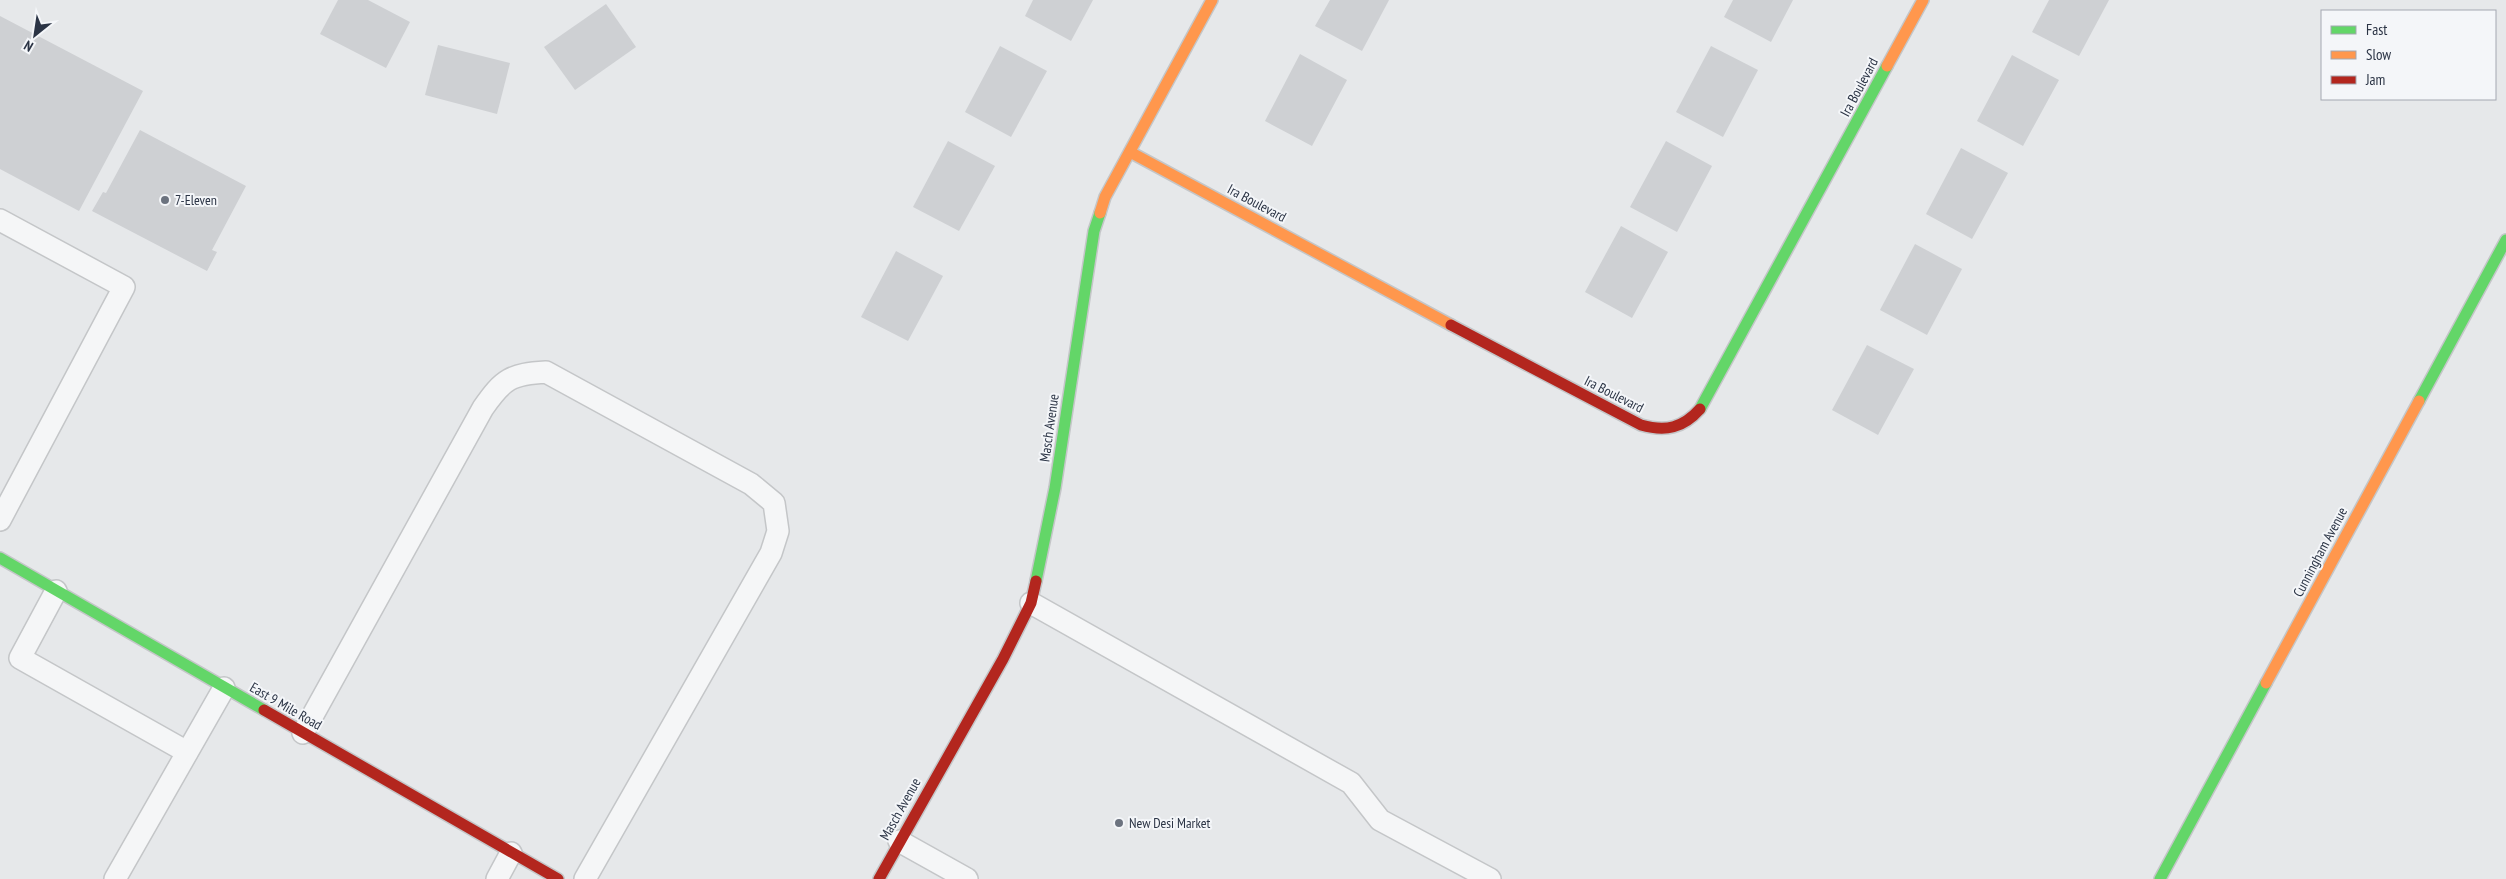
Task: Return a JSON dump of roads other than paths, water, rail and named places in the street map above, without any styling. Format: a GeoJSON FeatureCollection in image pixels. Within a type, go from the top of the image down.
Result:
{"type":"FeatureCollection","features":[{"type":"Feature","properties":{"kind":"street","name":"Masch Avenue"},"geometry":{"type":"LineString","coordinates":[[879,879],[1003,659],[1031,603],[1055,488],[1094,231],[1105,197],[1212,0]]}},
{"type":"Feature","properties":{"kind":"street","name":"Ira Boulevard"},"geometry":{"type":"LineString","coordinates":[[1130,152],[1630,421],[1648,428],[1666,431],[1678,427],[1693,418],[1703,406],[1923,0]]}},
{"type":"Feature","properties":{"kind":"street","name":"Cunningham Avenue"},"geometry":{"type":"LineString","coordinates":[[2160,879],[2506,240]]}},
{"type":"Feature","properties":{"kind":"street","name":"East 9 Mile Road"},"geometry":{"type":"LineString","coordinates":[[0,558],[558,879]]}},
{"type":"Feature","properties":{"kind":"lane"},"geometry":{"type":"LineString","coordinates":[[0,220],[124,287],[0,520]]}},
{"type":"Feature","properties":{"kind":"lane"},"geometry":{"type":"LineString","coordinates":[[303,733],[483,408],[499,385],[522,373],[546,372],[751,484],[774,503],[778,531],[771,553],[585,879]]}},
{"type":"Feature","properties":{"kind":"lane"},"geometry":{"type":"LineString","coordinates":[[56,591],[20,658],[187,752]]}},
{"type":"Feature","properties":{"kind":"lane"},"geometry":{"type":"LineString","coordinates":[[1031,603],[1351,783],[1380,820],[1490,879]]}},
{"type":"Feature","properties":{"kind":"lane"},"geometry":{"type":"LineString","coordinates":[[115,879],[224,688]]}},
{"type":"Feature","properties":{"kind":"lane"},"geometry":{"type":"LineString","coordinates":[[900,841],[967,879]]}},
{"type":"Feature","properties":{"kind":"lane"},"geometry":{"type":"LineString","coordinates":[[497,879],[511,853]]}},
{"type":"Feature","properties":{"kind":"place","name":"7-Eleven"},"geometry":{"type":"Point","coordinates":[165,200]}},
{"type":"Feature","properties":{"kind":"place","name":"New Desi Market"},"geometry":{"type":"Point","coordinates":[1119,823]}}]}
